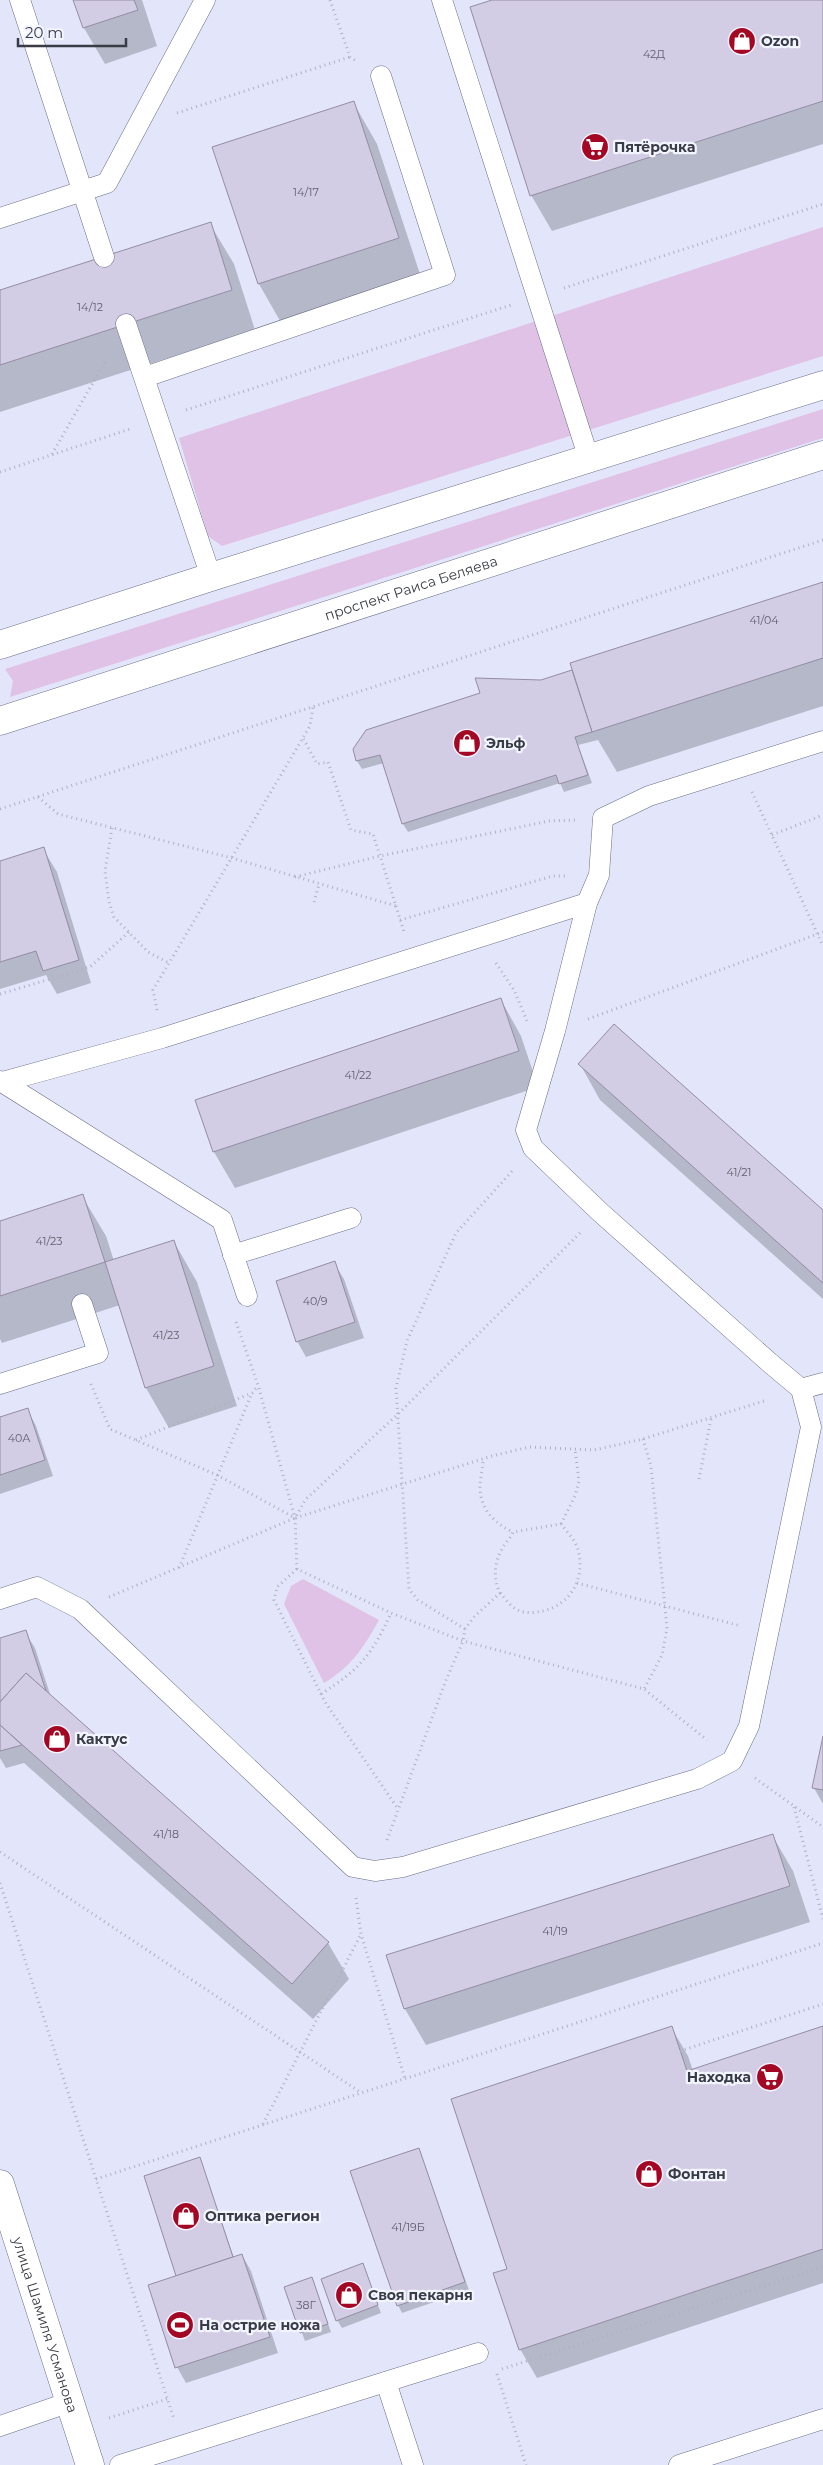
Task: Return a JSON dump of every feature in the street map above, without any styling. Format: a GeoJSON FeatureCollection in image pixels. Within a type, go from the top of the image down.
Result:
{"type":"FeatureCollection","features":[{"type":"Feature","properties":{"kind":"street"},"geometry":{"type":"LineString","coordinates":[[0,645],[823,385]]}},
{"type":"Feature","properties":{"kind":"street","name":"проспект Раиса Беляева"},"geometry":{"type":"LineString","coordinates":[[0,721],[823,455]]}},
{"type":"Feature","properties":{"kind":"street","name":"улица Шамиля Усманова"},"geometry":{"type":"LineString","coordinates":[[0,2184],[90,2465]]}},
{"type":"Feature","properties":{"kind":"lane"},"geometry":{"type":"LineString","coordinates":[[20,0],[104,257]]}},
{"type":"Feature","properties":{"kind":"lane"},"geometry":{"type":"LineString","coordinates":[[0,218],[107,183],[204,0]]}},
{"type":"Feature","properties":{"kind":"lane"},"geometry":{"type":"LineString","coordinates":[[442,0],[589,459]]}},
{"type":"Feature","properties":{"kind":"lane"},"geometry":{"type":"LineString","coordinates":[[145,377],[445,275],[381,76]]}},
{"type":"Feature","properties":{"kind":"lane"},"geometry":{"type":"LineString","coordinates":[[126,324],[211,577]]}},
{"type":"Feature","properties":{"kind":"lane"},"geometry":{"type":"LineString","coordinates":[[0,1599],[37,1587],[80,1609],[353,1867],[375,1871],[403,1867],[697,1779],[732,1761],[749,1726],[811,1427],[801,1389],[770,1364],[601,1213],[533,1148],[526,1130],[555,1031],[587,903],[599,875],[604,818],[648,796],[823,740]]}},
{"type":"Feature","properties":{"kind":"lane"},"geometry":{"type":"LineString","coordinates":[[1,1082],[162,1038],[587,903]]}},
{"type":"Feature","properties":{"kind":"lane"},"geometry":{"type":"LineString","coordinates":[[1,1082],[222,1220],[247,1296]]}},
{"type":"Feature","properties":{"kind":"lane"},"geometry":{"type":"LineString","coordinates":[[233,1255],[351,1218]]}},
{"type":"Feature","properties":{"kind":"lane"},"geometry":{"type":"LineString","coordinates":[[0,1384],[98,1354],[82,1304]]}},
{"type":"Feature","properties":{"kind":"lane"},"geometry":{"type":"LineString","coordinates":[[801,1389],[823,1383]]}},
{"type":"Feature","properties":{"kind":"lane"},"geometry":{"type":"LineString","coordinates":[[120,2465],[478,2353]]}},
{"type":"Feature","properties":{"kind":"lane"},"geometry":{"type":"LineString","coordinates":[[386,2382],[413,2465]]}},
{"type":"Feature","properties":{"kind":"lane"},"geometry":{"type":"LineString","coordinates":[[0,2426],[70,2402]]}},
{"type":"Feature","properties":{"kind":"lane"},"geometry":{"type":"LineString","coordinates":[[679,2465],[823,2419]]}},
{"type":"Feature","properties":{"kind":"path"},"geometry":{"type":"LineString","coordinates":[[330,0],[350,57],[381,76]]}},
{"type":"Feature","properties":{"kind":"path"},"geometry":{"type":"LineString","coordinates":[[137,127],[350,57]]}},
{"type":"Feature","properties":{"kind":"path"},"geometry":{"type":"LineString","coordinates":[[0,472],[823,204]]}},
{"type":"Feature","properties":{"kind":"path"},"geometry":{"type":"LineString","coordinates":[[52,455],[126,324]]}},
{"type":"Feature","properties":{"kind":"path"},"geometry":{"type":"LineString","coordinates":[[0,809],[823,540]]}},
{"type":"Feature","properties":{"kind":"path"},"geometry":{"type":"LineString","coordinates":[[162,1038],[153,990],[310,726],[313,707]]}},
{"type":"Feature","properties":{"kind":"path"},"geometry":{"type":"LineString","coordinates":[[37,797],[58,814],[232,858],[396,906],[373,834],[351,830],[328,762],[317,764],[303,738]]}},
{"type":"Feature","properties":{"kind":"path"},"geometry":{"type":"LineString","coordinates":[[740,767],[823,946]]}},
{"type":"Feature","properties":{"kind":"path"},"geometry":{"type":"LineString","coordinates":[[772,835],[823,815]]}},
{"type":"Feature","properties":{"kind":"path"},"geometry":{"type":"LineString","coordinates":[[294,877],[380,856],[548,821],[604,818]]}},
{"type":"Feature","properties":{"kind":"path"},"geometry":{"type":"LineString","coordinates":[[112,828],[105,871],[109,902],[114,917],[148,952],[169,963]]}},
{"type":"Feature","properties":{"kind":"path"},"geometry":{"type":"LineString","coordinates":[[400,920],[553,876],[599,875]]}},
{"type":"Feature","properties":{"kind":"path"},"geometry":{"type":"LineString","coordinates":[[314,902],[319,884]]}},
{"type":"Feature","properties":{"kind":"path"},"geometry":{"type":"LineString","coordinates":[[0,994],[90,967],[129,932]]}},
{"type":"Feature","properties":{"kind":"path"},"geometry":{"type":"LineString","coordinates":[[555,1031],[823,932]]}},
{"type":"Feature","properties":{"kind":"path"},"geometry":{"type":"LineString","coordinates":[[479,938],[514,990],[538,1048],[548,1055]]}},
{"type":"Feature","properties":{"kind":"path"},"geometry":{"type":"LineString","coordinates":[[465,1629],[418,1600],[409,1589],[396,1388],[407,1341],[456,1233],[533,1148]]}},
{"type":"Feature","properties":{"kind":"path"},"geometry":{"type":"LineString","coordinates":[[295,1518],[306,1499],[398,1414],[601,1213]]}},
{"type":"Feature","properties":{"kind":"path"},"geometry":{"type":"LineString","coordinates":[[247,1296],[229,1301],[258,1385],[295,1518],[296,1570],[277,1587],[274,1600],[321,1694],[398,1809]]}},
{"type":"Feature","properties":{"kind":"path"},"geometry":{"type":"LineString","coordinates":[[80,1359],[110,1428],[217,1475],[295,1518]]}},
{"type":"Feature","properties":{"kind":"path"},"geometry":{"type":"LineString","coordinates":[[179,1568],[252,1393],[258,1385]]}},
{"type":"Feature","properties":{"kind":"path"},"geometry":{"type":"LineString","coordinates":[[80,1609],[295,1518],[483,1459],[529,1447],[594,1450],[643,1439],[801,1389]]}},
{"type":"Feature","properties":{"kind":"path"},"geometry":{"type":"LineString","coordinates":[[136,1440],[252,1393]]}},
{"type":"Feature","properties":{"kind":"path"},"geometry":{"type":"LineString","coordinates":[[699,1479],[712,1418]]}},
{"type":"Feature","properties":{"kind":"path"},"geometry":{"type":"LineString","coordinates":[[643,1439],[651,1466],[667,1628],[662,1655],[644,1689]]}},
{"type":"Feature","properties":{"kind":"path"},"geometry":{"type":"LineString","coordinates":[[561,1524],[575,1496],[579,1481],[575,1449]]}},
{"type":"Feature","properties":{"kind":"path"},"geometry":{"type":"LineString","coordinates":[[483,1459],[480,1486],[483,1505],[499,1526],[514,1532],[561,1524]]}},
{"type":"Feature","properties":{"kind":"path"},"geometry":{"type":"LineString","coordinates":[[514,1532],[502,1548],[496,1566],[495,1582],[500,1593],[516,1609],[532,1613],[556,1608],[569,1597],[577,1583],[582,1567],[578,1548],[561,1524]]}},
{"type":"Feature","properties":{"kind":"path"},"geometry":{"type":"LineString","coordinates":[[296,1570],[391,1613],[463,1641],[644,1689],[732,1761],[823,1827]]}},
{"type":"Feature","properties":{"kind":"path"},"geometry":{"type":"LineString","coordinates":[[577,1583],[768,1632]]}},
{"type":"Feature","properties":{"kind":"path"},"geometry":{"type":"LineString","coordinates":[[375,1871],[446,1680],[463,1641],[465,1629],[474,1617],[500,1593]]}},
{"type":"Feature","properties":{"kind":"path"},"geometry":{"type":"LineString","coordinates":[[321,1694],[350,1676],[377,1644],[391,1613]]}},
{"type":"Feature","properties":{"kind":"path"},"geometry":{"type":"LineString","coordinates":[[794,1806],[823,1919]]}},
{"type":"Feature","properties":{"kind":"path"},"geometry":{"type":"LineString","coordinates":[[0,1852],[361,2093]]}},
{"type":"Feature","properties":{"kind":"path"},"geometry":{"type":"LineString","coordinates":[[353,1867],[361,1934],[405,2079]]}},
{"type":"Feature","properties":{"kind":"path"},"geometry":{"type":"LineString","coordinates":[[0,1883],[182,2446]]}},
{"type":"Feature","properties":{"kind":"path"},"geometry":{"type":"LineString","coordinates":[[263,2124],[361,1934]]}},
{"type":"Feature","properties":{"kind":"path"},"geometry":{"type":"LineString","coordinates":[[96,2179],[823,1943]]}},
{"type":"Feature","properties":{"kind":"path"},"geometry":{"type":"LineString","coordinates":[[680,2051],[823,2004]]}},
{"type":"Feature","properties":{"kind":"path"},"geometry":{"type":"LineString","coordinates":[[526,2465],[496,2371],[823,2267]]}},
{"type":"Feature","properties":{"kind":"shaded area"},"geometry":{"type":"Polygon","coordinates":[[[823,227],[823,356],[222,546],[208,536],[179,438],[823,227]]]}},
{"type":"Feature","properties":{"kind":"shaded area"},"geometry":{"type":"Polygon","coordinates":[[[823,409],[823,438],[10,697],[13,681],[5,669],[823,409]]]}},
{"type":"Feature","properties":{"kind":"shaded area"},"geometry":{"type":"Polygon","coordinates":[[[303,1579],[379,1620],[356,1656],[342,1670],[324,1683],[284,1604],[291,1586],[303,1579]]]}},
{"type":"Feature","properties":{"kind":"building"},"geometry":{"type":"Polygon","coordinates":[[[73,0],[134,0],[138,10],[83,28],[73,0]]]}},
{"type":"Feature","properties":{"kind":"building"},"geometry":{"type":"Polygon","coordinates":[[[492,0],[823,0],[823,101],[530,196],[470,7],[492,0]]]}},
{"type":"Feature","properties":{"kind":"building"},"geometry":{"type":"Polygon","coordinates":[[[354,101],[399,238],[258,284],[212,147],[354,101]]]}},
{"type":"Feature","properties":{"kind":"building"},"geometry":{"type":"Polygon","coordinates":[[[211,222],[232,290],[0,365],[0,290],[211,222]]]}},
{"type":"Feature","properties":{"kind":"building"},"geometry":{"type":"Polygon","coordinates":[[[823,582],[823,658],[592,732],[570,663],[823,582]]]}},
{"type":"Feature","properties":{"kind":"building","name":"Эльф"},"geometry":{"type":"Polygon","coordinates":[[[572,670],[592,732],[575,737],[588,775],[559,784],[556,775],[402,824],[380,755],[356,761],[353,749],[366,730],[480,693],[475,678],[541,680],[572,670]]]}},
{"type":"Feature","properties":{"kind":"building"},"geometry":{"type":"Polygon","coordinates":[[[44,847],[79,960],[43,971],[36,951],[0,962],[0,861],[44,847]]]}},
{"type":"Feature","properties":{"kind":"building"},"geometry":{"type":"Polygon","coordinates":[[[501,998],[519,1051],[213,1152],[195,1100],[501,998]]]}},
{"type":"Feature","properties":{"kind":"building"},"geometry":{"type":"Polygon","coordinates":[[[614,1024],[823,1210],[823,1283],[578,1064],[614,1024]]]}},
{"type":"Feature","properties":{"kind":"building"},"geometry":{"type":"Polygon","coordinates":[[[83,1194],[105,1262],[0,1296],[0,1221],[83,1194]]]}},
{"type":"Feature","properties":{"kind":"building"},"geometry":{"type":"Polygon","coordinates":[[[174,1240],[214,1366],[145,1388],[105,1262],[174,1240]]]}},
{"type":"Feature","properties":{"kind":"building"},"geometry":{"type":"Polygon","coordinates":[[[335,1261],[355,1322],[296,1342],[276,1281],[335,1261]]]}},
{"type":"Feature","properties":{"kind":"building"},"geometry":{"type":"Polygon","coordinates":[[[28,1408],[45,1460],[0,1475],[0,1417],[28,1408]]]}},
{"type":"Feature","properties":{"kind":"building"},"geometry":{"type":"Polygon","coordinates":[[[26,1630],[46,1691],[26,1673],[0,1702],[0,1638],[26,1630]]]}},
{"type":"Feature","properties":{"kind":"building"},"geometry":{"type":"Polygon","coordinates":[[[26,1673],[329,1942],[292,1984],[0,1725],[0,1702],[26,1673]]]}},
{"type":"Feature","properties":{"kind":"building"},"geometry":{"type":"Polygon","coordinates":[[[0,1725],[22,1745],[0,1751],[0,1725]]]}},
{"type":"Feature","properties":{"kind":"building"},"geometry":{"type":"Polygon","coordinates":[[[823,1736],[823,1790],[812,1788],[823,1736]]]}},
{"type":"Feature","properties":{"kind":"building"},"geometry":{"type":"Polygon","coordinates":[[[773,1834],[790,1886],[404,2009],[386,1955],[773,1834]]]}},
{"type":"Feature","properties":{"kind":"building","name":"Фонтан"},"geometry":{"type":"Polygon","coordinates":[[[672,2026],[687,2071],[823,2026],[823,2249],[519,2350],[493,2273],[507,2269],[451,2099],[672,2026]]]}},
{"type":"Feature","properties":{"kind":"building"},"geometry":{"type":"Polygon","coordinates":[[[419,2148],[465,2282],[397,2306],[350,2171],[419,2148]]]}},
{"type":"Feature","properties":{"kind":"building"},"geometry":{"type":"Polygon","coordinates":[[[200,2157],[233,2257],[176,2276],[144,2176],[200,2157]]]}},
{"type":"Feature","properties":{"kind":"building"},"geometry":{"type":"Polygon","coordinates":[[[242,2254],[270,2337],[175,2368],[148,2285],[242,2254]]]}},
{"type":"Feature","properties":{"kind":"building"},"geometry":{"type":"Polygon","coordinates":[[[363,2263],[378,2305],[336,2321],[321,2279],[363,2263]]]}},
{"type":"Feature","properties":{"kind":"building"},"geometry":{"type":"Polygon","coordinates":[[[312,2277],[328,2324],[300,2333],[284,2287],[312,2277]]]}},
{"type":"Feature","properties":{"kind":"place","name":"Ozon"},"geometry":{"type":"Point","coordinates":[742,41]}},
{"type":"Feature","properties":{"kind":"place","name":"Пятёрочка"},"geometry":{"type":"Point","coordinates":[595,147]}},
{"type":"Feature","properties":{"kind":"place","name":"Эльф"},"geometry":{"type":"Point","coordinates":[467,743]}},
{"type":"Feature","properties":{"kind":"place","name":"Кактус"},"geometry":{"type":"Point","coordinates":[57,1739]}},
{"type":"Feature","properties":{"kind":"place","name":"Находка"},"geometry":{"type":"Point","coordinates":[770,2077]}},
{"type":"Feature","properties":{"kind":"place","name":"Фонтан"},"geometry":{"type":"Point","coordinates":[649,2174]}},
{"type":"Feature","properties":{"kind":"place","name":"Оптика регион"},"geometry":{"type":"Point","coordinates":[186,2216]}},
{"type":"Feature","properties":{"kind":"place","name":"Своя пекарня"},"geometry":{"type":"Point","coordinates":[349,2295]}},
{"type":"Feature","properties":{"kind":"place","name":"На острие ножа"},"geometry":{"type":"Point","coordinates":[180,2325]}}]}
